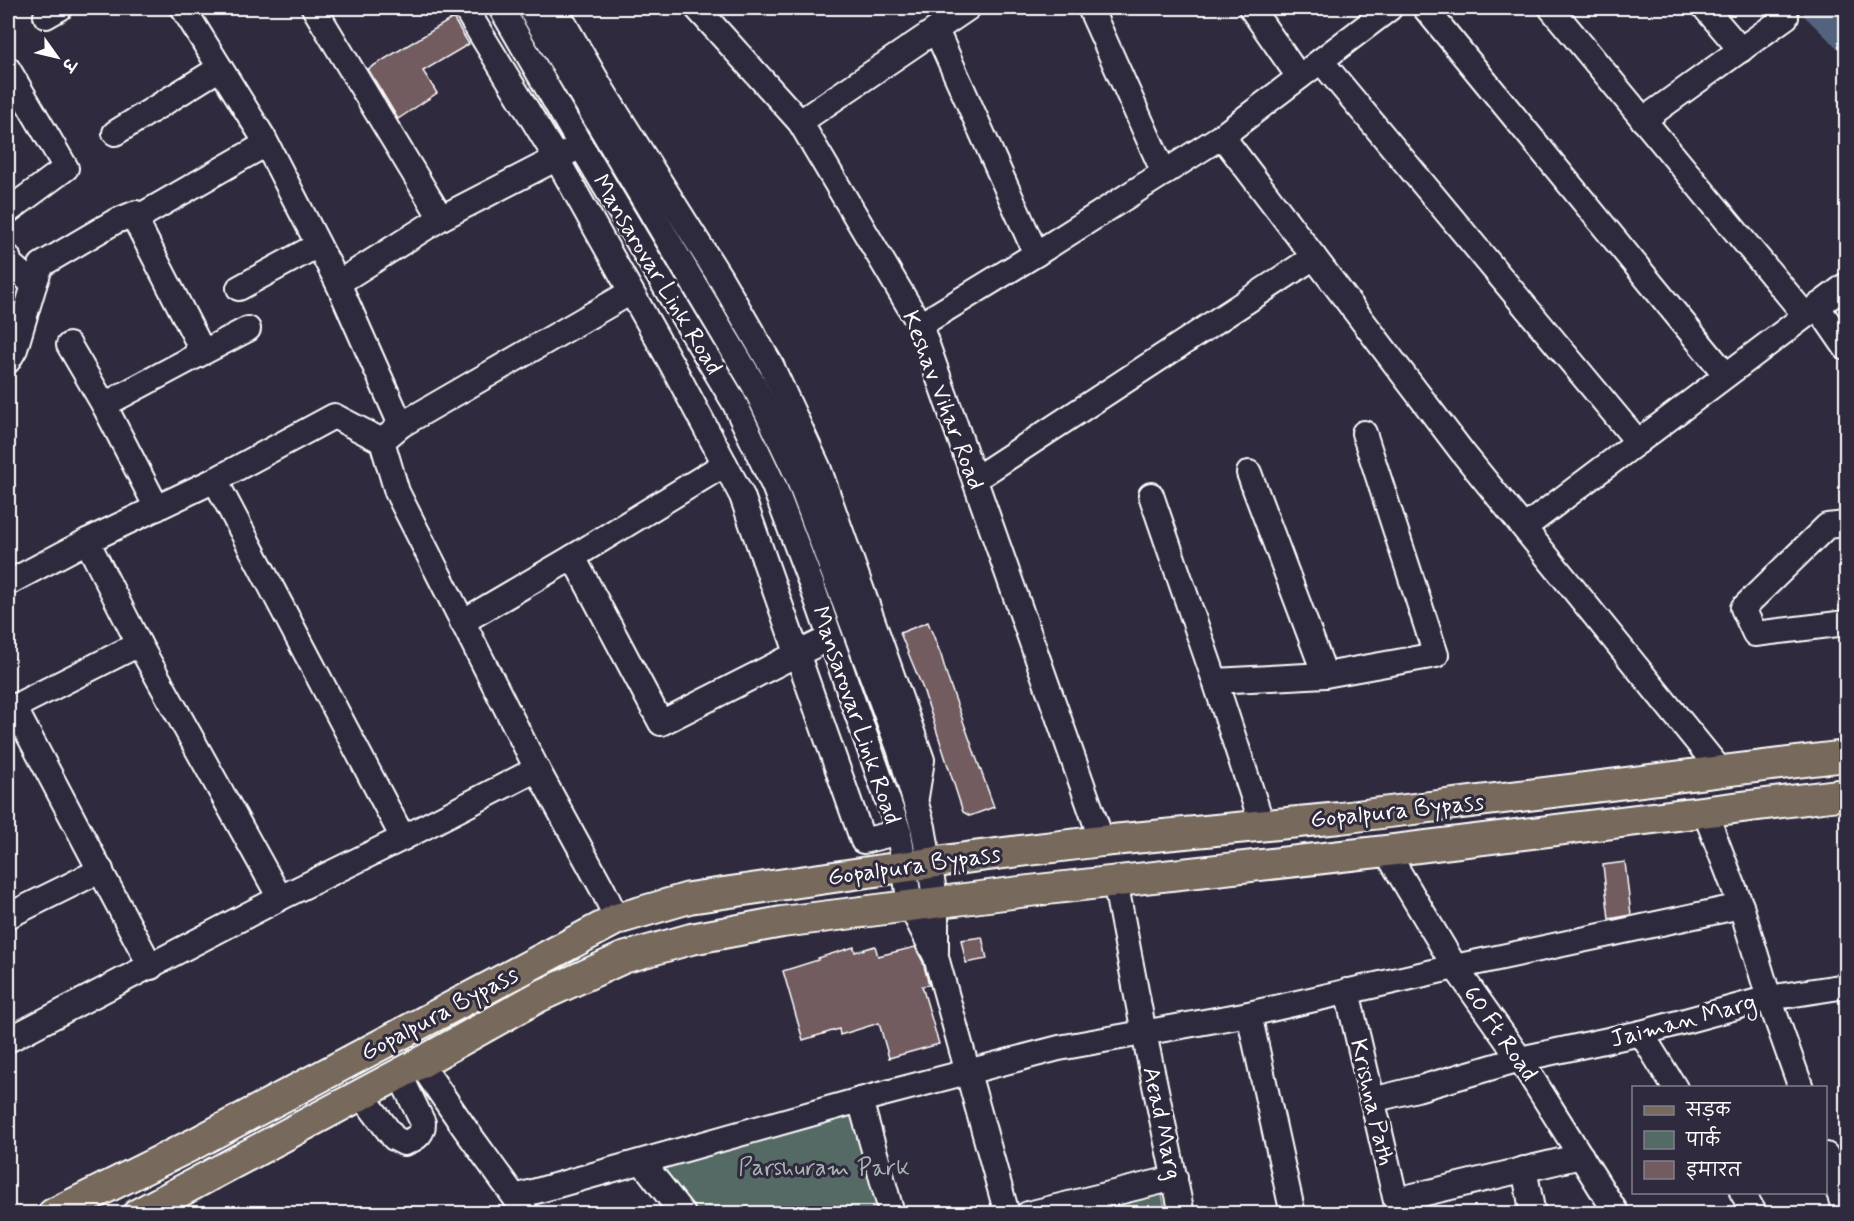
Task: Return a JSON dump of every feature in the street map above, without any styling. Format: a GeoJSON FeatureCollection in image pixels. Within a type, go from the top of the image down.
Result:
{"type":"FeatureCollection","features":[{"type":"Feature","properties":{"kind":"main road","name":"Gopalpura Bypass"},"geometry":{"type":"LineString","coordinates":[[53,1214],[192,1144],[616,919],[688,898],[1102,841],[1340,818],[1846,756]]}},
{"type":"Feature","properties":{"kind":"main road","name":"Gopalpura Bypass"},"geometry":{"type":"LineString","coordinates":[[138,1214],[540,996],[623,958],[691,939],[782,922],[923,904],[1386,851],[1846,794]]}},
{"type":"Feature","properties":{"kind":"street"},"geometry":{"type":"LineString","coordinates":[[183,8],[266,144],[338,283],[401,425]]}},
{"type":"Feature","properties":{"kind":"street"},"geometry":{"type":"LineString","coordinates":[[314,8],[441,219]]}},
{"type":"Feature","properties":{"kind":"street"},"geometry":{"type":"LineString","coordinates":[[465,8],[557,159],[742,496],[863,841],[899,832]]}},
{"type":"Feature","properties":{"kind":"street","name":"Mansarovar Link Road"},"geometry":{"type":"LineString","coordinates":[[501,8],[734,402],[774,486],[899,832],[917,865]]}},
{"type":"Feature","properties":{"kind":"street","name":"Mansarovar Link Road"},"geometry":{"type":"LineString","coordinates":[[530,8],[595,97],[754,386],[808,471],[899,748],[922,827],[917,865],[923,904],[966,1072],[1007,1212]]}},
{"type":"Feature","properties":{"kind":"street"},"geometry":{"type":"LineString","coordinates":[[555,8],[595,97]]}},
{"type":"Feature","properties":{"kind":"street","name":"Keshav Vihar Road"},"geometry":{"type":"LineString","coordinates":[[697,8],[800,122],[920,326],[1102,841]]}},
{"type":"Feature","properties":{"kind":"street"},"geometry":{"type":"LineString","coordinates":[[800,122],[968,8]]}},
{"type":"Feature","properties":{"kind":"street"},"geometry":{"type":"LineString","coordinates":[[1090,8],[1164,173]]}},
{"type":"Feature","properties":{"kind":"street"},"geometry":{"type":"LineString","coordinates":[[1251,8],[1299,77]]}},
{"type":"Feature","properties":{"kind":"street"},"geometry":{"type":"LineString","coordinates":[[920,326],[1222,136],[1390,8]]}},
{"type":"Feature","properties":{"kind":"street"},"geometry":{"type":"LineString","coordinates":[[1425,8],[1726,375]]}},
{"type":"Feature","properties":{"kind":"street"},"geometry":{"type":"LineString","coordinates":[[1551,8],[1643,120],[1846,348]]}},
{"type":"Feature","properties":{"kind":"street"},"geometry":{"type":"LineString","coordinates":[[1705,8],[1741,50]]}},
{"type":"Feature","properties":{"kind":"street"},"geometry":{"type":"LineString","coordinates":[[1643,120],[1786,17]]}},
{"type":"Feature","properties":{"kind":"street"},"geometry":{"type":"LineString","coordinates":[[936,30],[1036,254]]}},
{"type":"Feature","properties":{"kind":"street"},"geometry":{"type":"LineString","coordinates":[[1321,61],[1638,441]]}},
{"type":"Feature","properties":{"kind":"street"},"geometry":{"type":"LineString","coordinates":[[115,133],[220,68]]}},
{"type":"Feature","properties":{"kind":"street"},"geometry":{"type":"LineString","coordinates":[[8,69],[66,168],[8,211]]}},
{"type":"Feature","properties":{"kind":"street"},"geometry":{"type":"LineString","coordinates":[[1222,136],[1464,453],[1721,771]]}},
{"type":"Feature","properties":{"kind":"street"},"geometry":{"type":"LineString","coordinates":[[196,357],[199,344],[138,225],[144,214],[266,144]]}},
{"type":"Feature","properties":{"kind":"street"},"geometry":{"type":"LineString","coordinates":[[338,283],[441,219],[581,146]]}},
{"type":"Feature","properties":{"kind":"street"},"geometry":{"type":"LineString","coordinates":[[8,361],[15,349],[41,265],[114,222],[136,213]]}},
{"type":"Feature","properties":{"kind":"street"},"geometry":{"type":"LineString","coordinates":[[239,288],[318,245]]}},
{"type":"Feature","properties":{"kind":"street"},"geometry":{"type":"LineString","coordinates":[[8,257],[10,264],[34,285]]}},
{"type":"Feature","properties":{"kind":"street"},"geometry":{"type":"LineString","coordinates":[[975,479],[1314,257]]}},
{"type":"Feature","properties":{"kind":"street"},"geometry":{"type":"LineString","coordinates":[[1525,527],[1846,285]]}},
{"type":"Feature","properties":{"kind":"street"},"geometry":{"type":"LineString","coordinates":[[382,441],[401,425],[631,292]]}},
{"type":"Feature","properties":{"kind":"street"},"geometry":{"type":"LineString","coordinates":[[104,405],[248,328]]}},
{"type":"Feature","properties":{"kind":"street"},"geometry":{"type":"LineString","coordinates":[[69,345],[104,405],[157,508]]}},
{"type":"Feature","properties":{"kind":"street"},"geometry":{"type":"LineString","coordinates":[[8,583],[87,541],[216,480],[334,416],[382,441],[397,492],[537,769],[603,890],[616,919]]}},
{"type":"Feature","properties":{"kind":"street"},"geometry":{"type":"LineString","coordinates":[[1215,681],[1326,675],[1436,655],[1364,433]]}},
{"type":"Feature","properties":{"kind":"street"},"geometry":{"type":"LineString","coordinates":[[462,622],[573,558],[725,464]]}},
{"type":"Feature","properties":{"kind":"street"},"geometry":{"type":"LineString","coordinates":[[742,496],[774,486],[808,471]]}},
{"type":"Feature","properties":{"kind":"street"},"geometry":{"type":"LineString","coordinates":[[1249,473],[1326,675]]}},
{"type":"Feature","properties":{"kind":"street"},"geometry":{"type":"LineString","coordinates":[[216,480],[404,838]]}},
{"type":"Feature","properties":{"kind":"street"},"geometry":{"type":"LineString","coordinates":[[1151,495],[1262,824]]}},
{"type":"Feature","properties":{"kind":"street"},"geometry":{"type":"LineString","coordinates":[[1846,524],[1827,526],[1743,608],[1755,634],[1846,623]]}},
{"type":"Feature","properties":{"kind":"street"},"geometry":{"type":"LineString","coordinates":[[87,541],[139,644],[280,898]]}},
{"type":"Feature","properties":{"kind":"street"},"geometry":{"type":"LineString","coordinates":[[573,558],[661,723],[830,638]]}},
{"type":"Feature","properties":{"kind":"street"},"geometry":{"type":"LineString","coordinates":[[139,644],[14,707],[151,967]]}},
{"type":"Feature","properties":{"kind":"street"},"geometry":{"type":"LineString","coordinates":[[8,1040],[280,898],[404,838],[537,769]]}},
{"type":"Feature","properties":{"kind":"street"},"geometry":{"type":"LineString","coordinates":[[1705,812],[1740,906],[1800,1086]]}},
{"type":"Feature","properties":{"kind":"street","name":"60 Ft Road"},"geometry":{"type":"LineString","coordinates":[[1386,851],[1455,967],[1520,1059],[1617,1214]]}},
{"type":"Feature","properties":{"kind":"street"},"geometry":{"type":"LineString","coordinates":[[8,916],[101,870]]}},
{"type":"Feature","properties":{"kind":"street","name":"Aead Marg"},"geometry":{"type":"LineString","coordinates":[[1115,881],[1182,1214]]}},
{"type":"Feature","properties":{"kind":"street"},"geometry":{"type":"LineString","coordinates":[[409,1068],[466,1130],[521,1205],[643,1162],[860,1100],[1059,1047],[1249,1014],[1740,906]]}},
{"type":"Feature","properties":{"kind":"street","name":"Jaiman Marg"},"geometry":{"type":"LineString","coordinates":[[1372,1100],[1520,1059],[1641,1033],[1769,998],[1846,986]]}},
{"type":"Feature","properties":{"kind":"street","name":"Krishna Path"},"geometry":{"type":"LineString","coordinates":[[1347,991],[1397,1207]]}},
{"type":"Feature","properties":{"kind":"street"},"geometry":{"type":"LineString","coordinates":[[1249,1014],[1293,1214]]}},
{"type":"Feature","properties":{"kind":"street"},"geometry":{"type":"LineString","coordinates":[[1641,1033],[1674,1086]]}},
{"type":"Feature","properties":{"kind":"street"},"geometry":{"type":"LineString","coordinates":[[360,1094],[394,1138],[404,1143],[413,1140],[423,1129],[423,1123],[409,1068]]}},
{"type":"Feature","properties":{"kind":"street"},"geometry":{"type":"LineString","coordinates":[[860,1100],[892,1214]]}},
{"type":"Feature","properties":{"kind":"street"},"geometry":{"type":"LineString","coordinates":[[1397,1207],[1524,1169],[1581,1156]]}},
{"type":"Feature","properties":{"kind":"street"},"geometry":{"type":"LineString","coordinates":[[1827,1158],[1846,1214]]}},
{"type":"Feature","properties":{"kind":"street"},"geometry":{"type":"LineString","coordinates":[[643,1162],[683,1214]]}},
{"type":"Feature","properties":{"kind":"street"},"geometry":{"type":"LineString","coordinates":[[1524,1169],[1533,1214]]}},
{"type":"Feature","properties":{"kind":"street"},"geometry":{"type":"LineString","coordinates":[[1007,1212],[1175,1178]]}},
{"type":"Feature","properties":{"kind":"street"},"geometry":{"type":"LineString","coordinates":[[1743,1194],[1755,1214]]}},
{"type":"Feature","properties":{"kind":"green space","name":"Parshuram Park"},"geometry":{"type":"Polygon","coordinates":[[[855,1110],[886,1213],[692,1213],[658,1170],[855,1110]]]}},
{"type":"Feature","properties":{"kind":"green space"},"geometry":{"type":"Polygon","coordinates":[[[1161,1190],[1166,1213],[1061,1214],[1161,1190]]]}},
{"type":"Feature","properties":{"kind":"building"},"geometry":{"type":"Polygon","coordinates":[[[453,18],[469,44],[423,71],[437,93],[398,119],[368,69],[453,18]]]}},
{"type":"Feature","properties":{"kind":"building"},"geometry":{"type":"Polygon","coordinates":[[[928,622],[994,807],[970,816],[963,812],[923,689],[900,633],[928,622]]]}},
{"type":"Feature","properties":{"kind":"building"},"geometry":{"type":"Polygon","coordinates":[[[1625,862],[1631,915],[1609,919],[1603,865],[1625,862]]]}},
{"type":"Feature","properties":{"kind":"building"},"geometry":{"type":"Polygon","coordinates":[[[982,937],[987,959],[966,963],[961,940],[982,937]]]}},
{"type":"Feature","properties":{"kind":"building"},"geometry":{"type":"Polygon","coordinates":[[[875,946],[878,956],[915,947],[923,962],[929,985],[922,986],[939,1044],[889,1058],[879,1023],[840,1035],[839,1029],[803,1040],[783,971],[854,947],[855,952],[875,946]]]}},
{"type":"Feature","properties":{"kind":"waterway"},"geometry":{"type":"LineString","coordinates":[[1816,8],[1846,37]]}}]}
